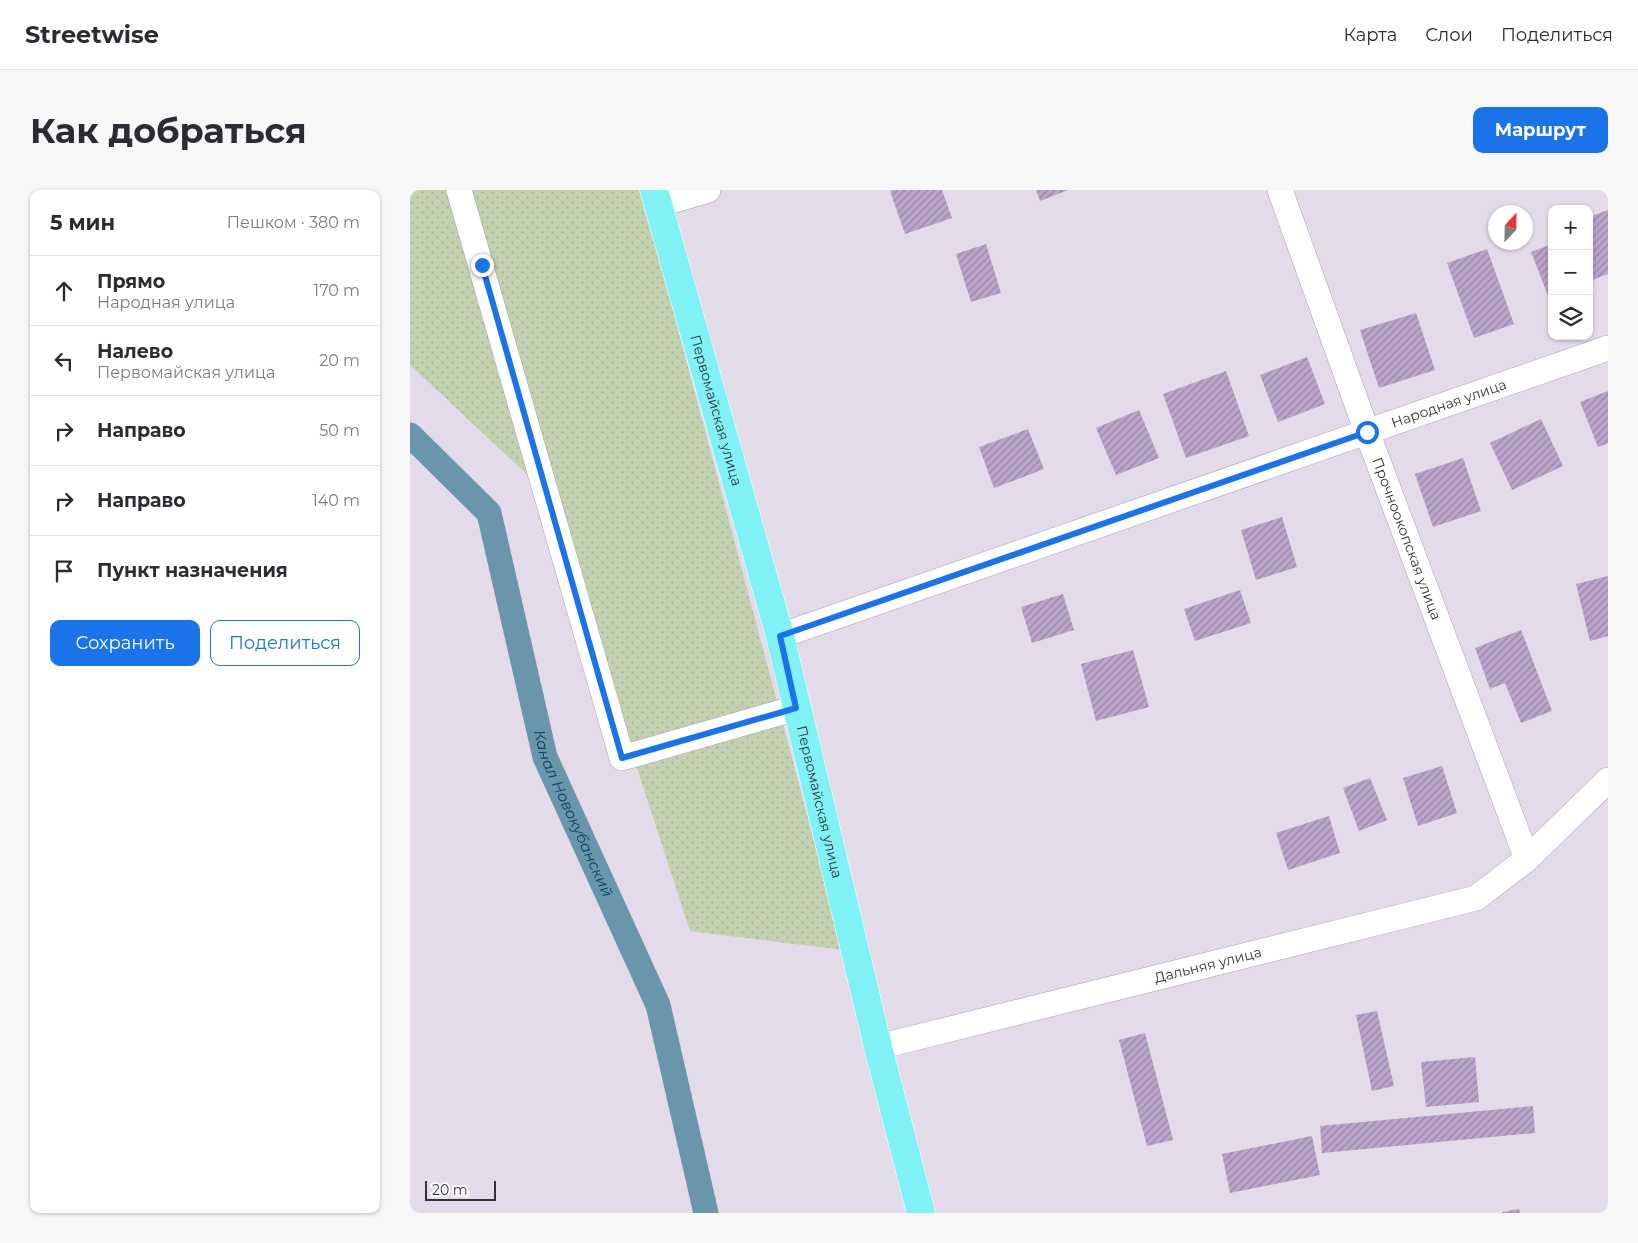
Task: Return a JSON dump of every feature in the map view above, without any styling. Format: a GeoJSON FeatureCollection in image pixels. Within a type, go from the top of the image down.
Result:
{"type":"FeatureCollection","features":[{"type":"Feature","properties":{"kind":"main road","name":"Первомайская улица"},"geometry":{"type":"LineString","coordinates":[[656,198],[780,636],[878,1047],[921,1213]]}},
{"type":"Feature","properties":{"kind":"street"},"geometry":{"type":"LineString","coordinates":[[459,190],[622,758],[796,708]]}},
{"type":"Feature","properties":{"kind":"street"},"geometry":{"type":"LineString","coordinates":[[656,198],[708,190]]}},
{"type":"Feature","properties":{"kind":"street","name":"Прочноокопская улица"},"geometry":{"type":"LineString","coordinates":[[1280,190],[1367,432],[1527,858]]}},
{"type":"Feature","properties":{"kind":"street","name":"Народная улица"},"geometry":{"type":"LineString","coordinates":[[780,636],[1608,348]]}},
{"type":"Feature","properties":{"kind":"street","name":"Дальняя улица"},"geometry":{"type":"LineString","coordinates":[[878,1047],[1476,898],[1527,858],[1608,780]]}},
{"type":"Feature","properties":{"kind":"green space"},"geometry":{"type":"Polygon","coordinates":[[[410,190],[641,190],[843,950],[690,931],[548,494],[410,365],[410,190]]]}},
{"type":"Feature","properties":{"kind":"building"},"geometry":{"type":"Polygon","coordinates":[[[942,190],[952,218],[905,234],[890,191],[942,190]]]}},
{"type":"Feature","properties":{"kind":"building"},"geometry":{"type":"Polygon","coordinates":[[[1036,190],[1068,190],[1040,201],[1036,190]]]}},
{"type":"Feature","properties":{"kind":"building"},"geometry":{"type":"Polygon","coordinates":[[[1608,210],[1608,274],[1593,280],[1593,250],[1593,216],[1608,210]]]}},
{"type":"Feature","properties":{"kind":"building"},"geometry":{"type":"Polygon","coordinates":[[[986,244],[1001,293],[971,302],[956,254],[986,244]]]}},
{"type":"Feature","properties":{"kind":"building"},"geometry":{"type":"Polygon","coordinates":[[[1548,246],[1548,296],[1531,252],[1548,246]]]}},
{"type":"Feature","properties":{"kind":"building"},"geometry":{"type":"Polygon","coordinates":[[[1487,249],[1514,324],[1474,338],[1447,263],[1487,249]]]}},
{"type":"Feature","properties":{"kind":"building"},"geometry":{"type":"Polygon","coordinates":[[[1416,313],[1435,370],[1379,388],[1360,330],[1416,313]]]}},
{"type":"Feature","properties":{"kind":"building"},"geometry":{"type":"Polygon","coordinates":[[[1307,357],[1325,404],[1278,422],[1260,375],[1307,357]]]}},
{"type":"Feature","properties":{"kind":"building"},"geometry":{"type":"Polygon","coordinates":[[[1226,371],[1249,436],[1186,458],[1163,394],[1226,371]]]}},
{"type":"Feature","properties":{"kind":"building"},"geometry":{"type":"Polygon","coordinates":[[[1608,391],[1608,443],[1598,447],[1580,402],[1608,391]]]}},
{"type":"Feature","properties":{"kind":"building"},"geometry":{"type":"Polygon","coordinates":[[[1139,410],[1159,458],[1116,475],[1096,428],[1139,410]]]}},
{"type":"Feature","properties":{"kind":"building"},"geometry":{"type":"Polygon","coordinates":[[[1541,419],[1563,466],[1512,490],[1490,443],[1541,419]]]}},
{"type":"Feature","properties":{"kind":"building"},"geometry":{"type":"Polygon","coordinates":[[[1028,429],[1044,469],[994,488],[979,447],[1028,429]]]}},
{"type":"Feature","properties":{"kind":"building"},"geometry":{"type":"Polygon","coordinates":[[[1463,458],[1481,511],[1433,527],[1415,474],[1463,458]]]}},
{"type":"Feature","properties":{"kind":"building"},"geometry":{"type":"Polygon","coordinates":[[[1282,517],[1297,567],[1256,580],[1241,530],[1282,517]]]}},
{"type":"Feature","properties":{"kind":"building"},"geometry":{"type":"Polygon","coordinates":[[[1608,576],[1608,636],[1590,641],[1576,584],[1608,576]]]}},
{"type":"Feature","properties":{"kind":"building"},"geometry":{"type":"Polygon","coordinates":[[[1240,590],[1251,623],[1195,641],[1184,609],[1240,590]]]}},
{"type":"Feature","properties":{"kind":"building"},"geometry":{"type":"Polygon","coordinates":[[[1063,594],[1074,630],[1032,643],[1021,607],[1063,594]]]}},
{"type":"Feature","properties":{"kind":"building"},"geometry":{"type":"Polygon","coordinates":[[[1521,630],[1552,711],[1521,723],[1505,683],[1490,689],[1475,648],[1521,630]]]}},
{"type":"Feature","properties":{"kind":"building"},"geometry":{"type":"Polygon","coordinates":[[[1133,650],[1149,707],[1096,721],[1081,664],[1133,650]]]}},
{"type":"Feature","properties":{"kind":"building"},"geometry":{"type":"Polygon","coordinates":[[[1442,766],[1457,813],[1418,826],[1403,778],[1442,766]]]}},
{"type":"Feature","properties":{"kind":"building"},"geometry":{"type":"Polygon","coordinates":[[[1370,778],[1387,820],[1359,831],[1343,788],[1370,778]]]}},
{"type":"Feature","properties":{"kind":"building"},"geometry":{"type":"Polygon","coordinates":[[[1329,816],[1340,853],[1288,870],[1276,833],[1329,816]]]}},
{"type":"Feature","properties":{"kind":"building"},"geometry":{"type":"Polygon","coordinates":[[[1377,1011],[1394,1086],[1372,1091],[1356,1015],[1377,1011]]]}},
{"type":"Feature","properties":{"kind":"building"},"geometry":{"type":"Polygon","coordinates":[[[1145,1033],[1173,1140],[1147,1146],[1119,1040],[1145,1033]]]}},
{"type":"Feature","properties":{"kind":"building"},"geometry":{"type":"Polygon","coordinates":[[[1475,1057],[1479,1102],[1426,1107],[1421,1062],[1475,1057]]]}},
{"type":"Feature","properties":{"kind":"building"},"geometry":{"type":"Polygon","coordinates":[[[1533,1106],[1535,1133],[1322,1153],[1320,1126],[1533,1106]]]}},
{"type":"Feature","properties":{"kind":"building"},"geometry":{"type":"Polygon","coordinates":[[[1312,1136],[1320,1175],[1230,1193],[1222,1154],[1312,1136]]]}},
{"type":"Feature","properties":{"kind":"building"},"geometry":{"type":"Polygon","coordinates":[[[1519,1209],[1520,1213],[1502,1213],[1502,1212],[1519,1209]]]}},
{"type":"Feature","properties":{"kind":"waterway","name":"Канал Новокубанский"},"geometry":{"type":"LineString","coordinates":[[410,435],[489,513],[545,757],[658,1005],[706,1213]]}},
{"type":"Feature","properties":{"kind":"route"},"geometry":{"type":"LineString","coordinates":[[482,265],[622,758],[796,708],[780,636],[1367,432]]}}]}
